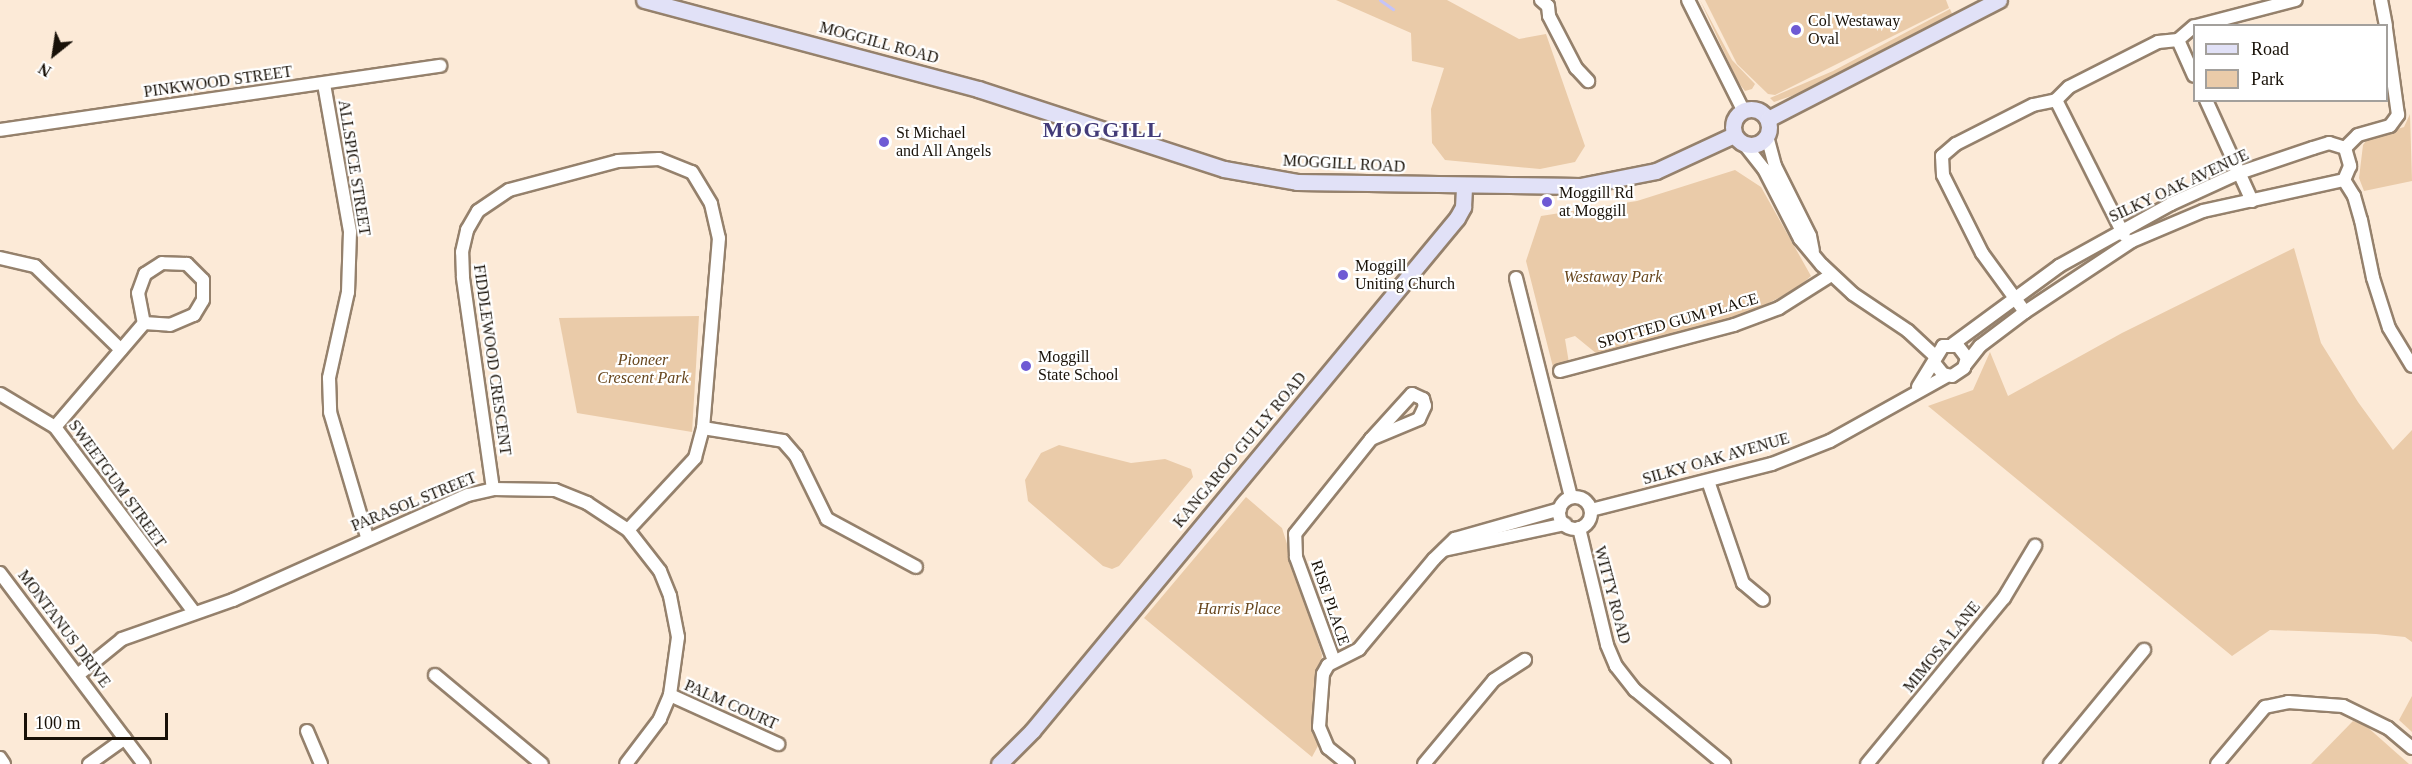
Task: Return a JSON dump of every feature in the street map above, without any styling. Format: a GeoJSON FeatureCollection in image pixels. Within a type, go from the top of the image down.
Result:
{"type":"FeatureCollection","features":[{"type":"Feature","properties":{"kind":"main road","name":"MOGGILL ROAD"},"geometry":{"type":"LineString","coordinates":[[644,0],[968,86],[1238,172],[1297,182],[1464,187],[1610,182],[1656,171],[1740,140]]}},
{"type":"Feature","properties":{"kind":"main road"},"geometry":{"type":"LineString","coordinates":[[1768,119],[1999,0]]}},
{"type":"Feature","properties":{"kind":"main road"},"geometry":{"type":"LineString","coordinates":[[1743,110],[1760,111],[1768,119],[1767,136],[1758,144],[1740,140],[1733,124],[1743,110]]}},
{"type":"Feature","properties":{"kind":"main road","name":"KANGAROO GULLY ROAD"},"geometry":{"type":"LineString","coordinates":[[999,764],[1032,730],[1457,218],[1463,207],[1464,187]]}},
{"type":"Feature","properties":{"kind":"main road","name":"KANGAROO GULLY ROAD"},"geometry":{"type":"LineString","coordinates":[[1012,764],[1026,745],[1032,730]]}},
{"type":"Feature","properties":{"kind":"street"},"geometry":{"type":"LineString","coordinates":[[1541,0],[1576,68],[1588,81]]}},
{"type":"Feature","properties":{"kind":"street"},"geometry":{"type":"LineString","coordinates":[[1688,0],[1743,110]]}},
{"type":"Feature","properties":{"kind":"street"},"geometry":{"type":"LineString","coordinates":[[2203,24],[2296,0]]}},
{"type":"Feature","properties":{"kind":"street"},"geometry":{"type":"LineString","coordinates":[[2381,0],[2385,24]]}},
{"type":"Feature","properties":{"kind":"street"},"geometry":{"type":"LineString","coordinates":[[2025,312],[1982,253],[1943,175],[1942,156],[1956,144],[2033,105],[2056,100],[2069,87],[2158,42],[2178,40],[2193,28]]}},
{"type":"Feature","properties":{"kind":"street"},"geometry":{"type":"LineString","coordinates":[[2178,40],[2193,74]]}},
{"type":"Feature","properties":{"kind":"street"},"geometry":{"type":"LineString","coordinates":[[2388,42],[2398,115],[2390,126],[2358,135],[2344,148],[2350,166],[2344,180],[2354,196],[2373,278],[2389,328],[2412,366]]}},
{"type":"Feature","properties":{"kind":"street","name":"PINKWOOD STREET"},"geometry":{"type":"LineString","coordinates":[[0,130],[440,66]]}},
{"type":"Feature","properties":{"kind":"street","name":"ALLSPICE STREET"},"geometry":{"type":"LineString","coordinates":[[324,84],[350,232],[348,292],[329,378],[330,412],[367,537]]}},
{"type":"Feature","properties":{"kind":"street"},"geometry":{"type":"LineString","coordinates":[[2056,100],[2122,229],[2124,234],[2118,250]]}},
{"type":"Feature","properties":{"kind":"street"},"geometry":{"type":"LineString","coordinates":[[2207,102],[2252,201]]}},
{"type":"Feature","properties":{"kind":"street"},"geometry":{"type":"LineString","coordinates":[[1767,136],[1775,166],[1810,236],[1813,252]]}},
{"type":"Feature","properties":{"kind":"street"},"geometry":{"type":"LineString","coordinates":[[1740,140],[1764,169],[1800,239],[1832,275],[1853,294],[1941,352],[1965,353],[1966,364]]}},
{"type":"Feature","properties":{"kind":"street","name":"SILKY OAK AVENUE"},"geometry":{"type":"LineString","coordinates":[[1909,397],[1941,352],[2013,297],[2122,229],[2239,173],[2329,143],[2344,148]]}},
{"type":"Feature","properties":{"kind":"street","name":"FIDDLEWOOD CRESCENT"},"geometry":{"type":"LineString","coordinates":[[493,489],[462,252],[467,230],[478,211],[509,190],[618,161],[659,159],[692,172],[711,204],[718,238],[703,428],[695,459],[627,530]]}},
{"type":"Feature","properties":{"kind":"street","name":"SILKY OAK AVENUE"},"geometry":{"type":"LineString","coordinates":[[1591,510],[1772,464],[1830,441],[1947,376],[1957,375],[1980,346],[2025,312],[2118,250],[2188,216],[2344,180]]}},
{"type":"Feature","properties":{"kind":"street"},"geometry":{"type":"LineString","coordinates":[[0,258],[36,266],[121,350]]}},
{"type":"Feature","properties":{"kind":"street"},"geometry":{"type":"LineString","coordinates":[[162,263],[187,264],[203,280],[203,300],[194,315],[170,325],[144,323],[138,293],[145,274],[162,263]]}},
{"type":"Feature","properties":{"kind":"street","name":"SPOTTED GUM PLACE"},"geometry":{"type":"LineString","coordinates":[[1560,371],[1734,325],[1779,308],[1832,275]]}},
{"type":"Feature","properties":{"kind":"street"},"geometry":{"type":"LineString","coordinates":[[1516,278],[1571,497]]}},
{"type":"Feature","properties":{"kind":"street"},"geometry":{"type":"LineString","coordinates":[[55,427],[144,323]]}},
{"type":"Feature","properties":{"kind":"street"},"geometry":{"type":"LineString","coordinates":[[1941,352],[1947,376]]}},
{"type":"Feature","properties":{"kind":"street","name":"SWEETGUM STREET"},"geometry":{"type":"LineString","coordinates":[[0,394],[55,427],[193,611]]}},
{"type":"Feature","properties":{"kind":"street"},"geometry":{"type":"LineString","coordinates":[[703,428],[783,441],[796,456],[827,519],[916,567]]}},
{"type":"Feature","properties":{"kind":"street","name":"RISE PLACE"},"geometry":{"type":"LineString","coordinates":[[1334,661],[1296,557],[1296,534],[1302,521],[1371,439]]}},
{"type":"Feature","properties":{"kind":"street"},"geometry":{"type":"LineString","coordinates":[[1708,481],[1743,583],[1763,600]]}},
{"type":"Feature","properties":{"kind":"street","name":"PARASOL STREET"},"geometry":{"type":"LineString","coordinates":[[79,674],[122,639],[193,611],[233,600],[367,537],[468,495],[493,489],[555,490],[587,502],[627,530],[655,564],[670,596],[678,637],[670,695],[660,718],[626,764]]}},
{"type":"Feature","properties":{"kind":"street"},"geometry":{"type":"LineString","coordinates":[[1348,764],[1328,747],[1319,727],[1323,674],[1334,661],[1359,649],[1442,551],[1465,534],[1560,509],[1571,497]]}},
{"type":"Feature","properties":{"kind":"street"},"geometry":{"type":"LineString","coordinates":[[1571,497],[1582,498],[1591,510]]}},
{"type":"Feature","properties":{"kind":"street"},"geometry":{"type":"LineString","coordinates":[[1442,551],[1565,524],[1560,509]]}},
{"type":"Feature","properties":{"kind":"street","name":"WITTY ROAD"},"geometry":{"type":"LineString","coordinates":[[1579,528],[1590,519],[1591,510]]}},
{"type":"Feature","properties":{"kind":"street","name":"WITTY ROAD"},"geometry":{"type":"LineString","coordinates":[[1565,524],[1579,528]]}},
{"type":"Feature","properties":{"kind":"street","name":"WITTY ROAD"},"geometry":{"type":"LineString","coordinates":[[1579,528],[1607,645],[1616,666],[1635,690],[1724,764]]}},
{"type":"Feature","properties":{"kind":"street","name":"MIMOSA LANE"},"geometry":{"type":"LineString","coordinates":[[1867,764],[2010,590],[2035,546]]}},
{"type":"Feature","properties":{"kind":"street","name":"MONTANUS DRIVE"},"geometry":{"type":"LineString","coordinates":[[0,573],[79,674],[144,764]]}},
{"type":"Feature","properties":{"kind":"street"},"geometry":{"type":"LineString","coordinates":[[2050,764],[2144,650]]}},
{"type":"Feature","properties":{"kind":"street"},"geometry":{"type":"LineString","coordinates":[[1424,764],[1494,680],[1526,660]]}},
{"type":"Feature","properties":{"kind":"street"},"geometry":{"type":"LineString","coordinates":[[435,675],[542,764]]}},
{"type":"Feature","properties":{"kind":"street","name":"PALM COURT"},"geometry":{"type":"LineString","coordinates":[[670,695],[778,744]]}},
{"type":"Feature","properties":{"kind":"street"},"geometry":{"type":"LineString","coordinates":[[2217,764],[2265,708],[2288,702],[2343,706],[2388,728],[2412,748]]}},
{"type":"Feature","properties":{"kind":"street"},"geometry":{"type":"LineString","coordinates":[[307,731],[321,764]]}},
{"type":"Feature","properties":{"kind":"street"},"geometry":{"type":"LineString","coordinates":[[89,764],[125,738]]}},
{"type":"Feature","properties":{"kind":"street"},"geometry":{"type":"LineString","coordinates":[[0,759],[4,764]]}},
{"type":"Feature","properties":{"kind":"green space"},"geometry":{"type":"Polygon","coordinates":[[[1336,0],[1447,0],[1519,39],[1546,34],[1585,146],[1575,162],[1540,169],[1445,160],[1432,143],[1431,109],[1444,68],[1412,61],[1411,33],[1336,0]]]}},
{"type":"Feature","properties":{"kind":"green space"},"geometry":{"type":"Polygon","coordinates":[[[1700,0],[1732,60],[1755,84],[1752,89],[1745,91],[1738,82],[1700,0]]]}},
{"type":"Feature","properties":{"kind":"green space"},"geometry":{"type":"Polygon","coordinates":[[[1705,0],[1946,0],[1949,8],[1775,95],[1768,94],[1737,64],[1705,0]]]}},
{"type":"Feature","properties":{"kind":"green space"},"geometry":{"type":"Polygon","coordinates":[[[1950,9],[1953,16],[1803,92],[1774,102],[1770,98],[1833,71],[1950,9]]]}},
{"type":"Feature","properties":{"kind":"green space"},"geometry":{"type":"Polygon","coordinates":[[[2410,114],[2412,181],[2364,191],[2359,178],[2363,145],[2368,138],[2404,127],[2410,114]]]}},
{"type":"Feature","properties":{"kind":"green space","name":"Westaway Park"},"geometry":{"type":"Polygon","coordinates":[[[1735,170],[1761,187],[1811,276],[1796,289],[1749,313],[1677,334],[1597,354],[1575,336],[1565,339],[1569,363],[1553,367],[1526,261],[1541,216],[1637,201],[1735,170]]]}},
{"type":"Feature","properties":{"kind":"green space"},"geometry":{"type":"Polygon","coordinates":[[[2294,248],[2321,343],[2358,402],[2393,450],[2412,430],[2412,642],[2405,637],[2376,634],[2270,630],[2232,656],[1928,406],[1973,390],[1990,352],[2008,396],[2122,333],[2294,248]]]}},
{"type":"Feature","properties":{"kind":"green space","name":"Pioneer Crescent Park"},"geometry":{"type":"Polygon","coordinates":[[[699,316],[692,432],[577,413],[559,318],[699,316]]]}},
{"type":"Feature","properties":{"kind":"green space"},"geometry":{"type":"Polygon","coordinates":[[[1059,445],[1131,463],[1165,459],[1191,469],[1193,477],[1119,566],[1112,569],[1103,566],[1028,501],[1025,480],[1041,453],[1059,445]]]}},
{"type":"Feature","properties":{"kind":"green space","name":"Harris Place"},"geometry":{"type":"Polygon","coordinates":[[[1246,497],[1282,528],[1322,655],[1316,732],[1319,744],[1312,757],[1144,618],[1246,497]]]}},
{"type":"Feature","properties":{"kind":"green space"},"geometry":{"type":"Polygon","coordinates":[[[2412,696],[2412,732],[2399,720],[2412,696]]]}},
{"type":"Feature","properties":{"kind":"green space"},"geometry":{"type":"Polygon","coordinates":[[[2353,721],[2365,725],[2409,764],[2311,764],[2353,721]]]}},
{"type":"Feature","properties":{"kind":"waterway"},"geometry":{"type":"LineString","coordinates":[[1380,0],[1393,9]]}},
{"type":"Feature","properties":{"kind":"place","name":"Col Westaway Oval"},"geometry":{"type":"Point","coordinates":[1796,30]}},
{"type":"Feature","properties":{"kind":"place","name":"St Michael and All Angels"},"geometry":{"type":"Point","coordinates":[884,142]}},
{"type":"Feature","properties":{"kind":"place","name":"Moggill Rd at Moggill"},"geometry":{"type":"Point","coordinates":[1547,202]}},
{"type":"Feature","properties":{"kind":"place","name":"Moggill Uniting Church"},"geometry":{"type":"Point","coordinates":[1343,275]}},
{"type":"Feature","properties":{"kind":"place","name":"Moggill State School"},"geometry":{"type":"Point","coordinates":[1026,366]}},
{"type":"Feature","properties":{"kind":"district","name":"MOGGILL"},"geometry":{"type":"Point","coordinates":[1103,130]}}]}
